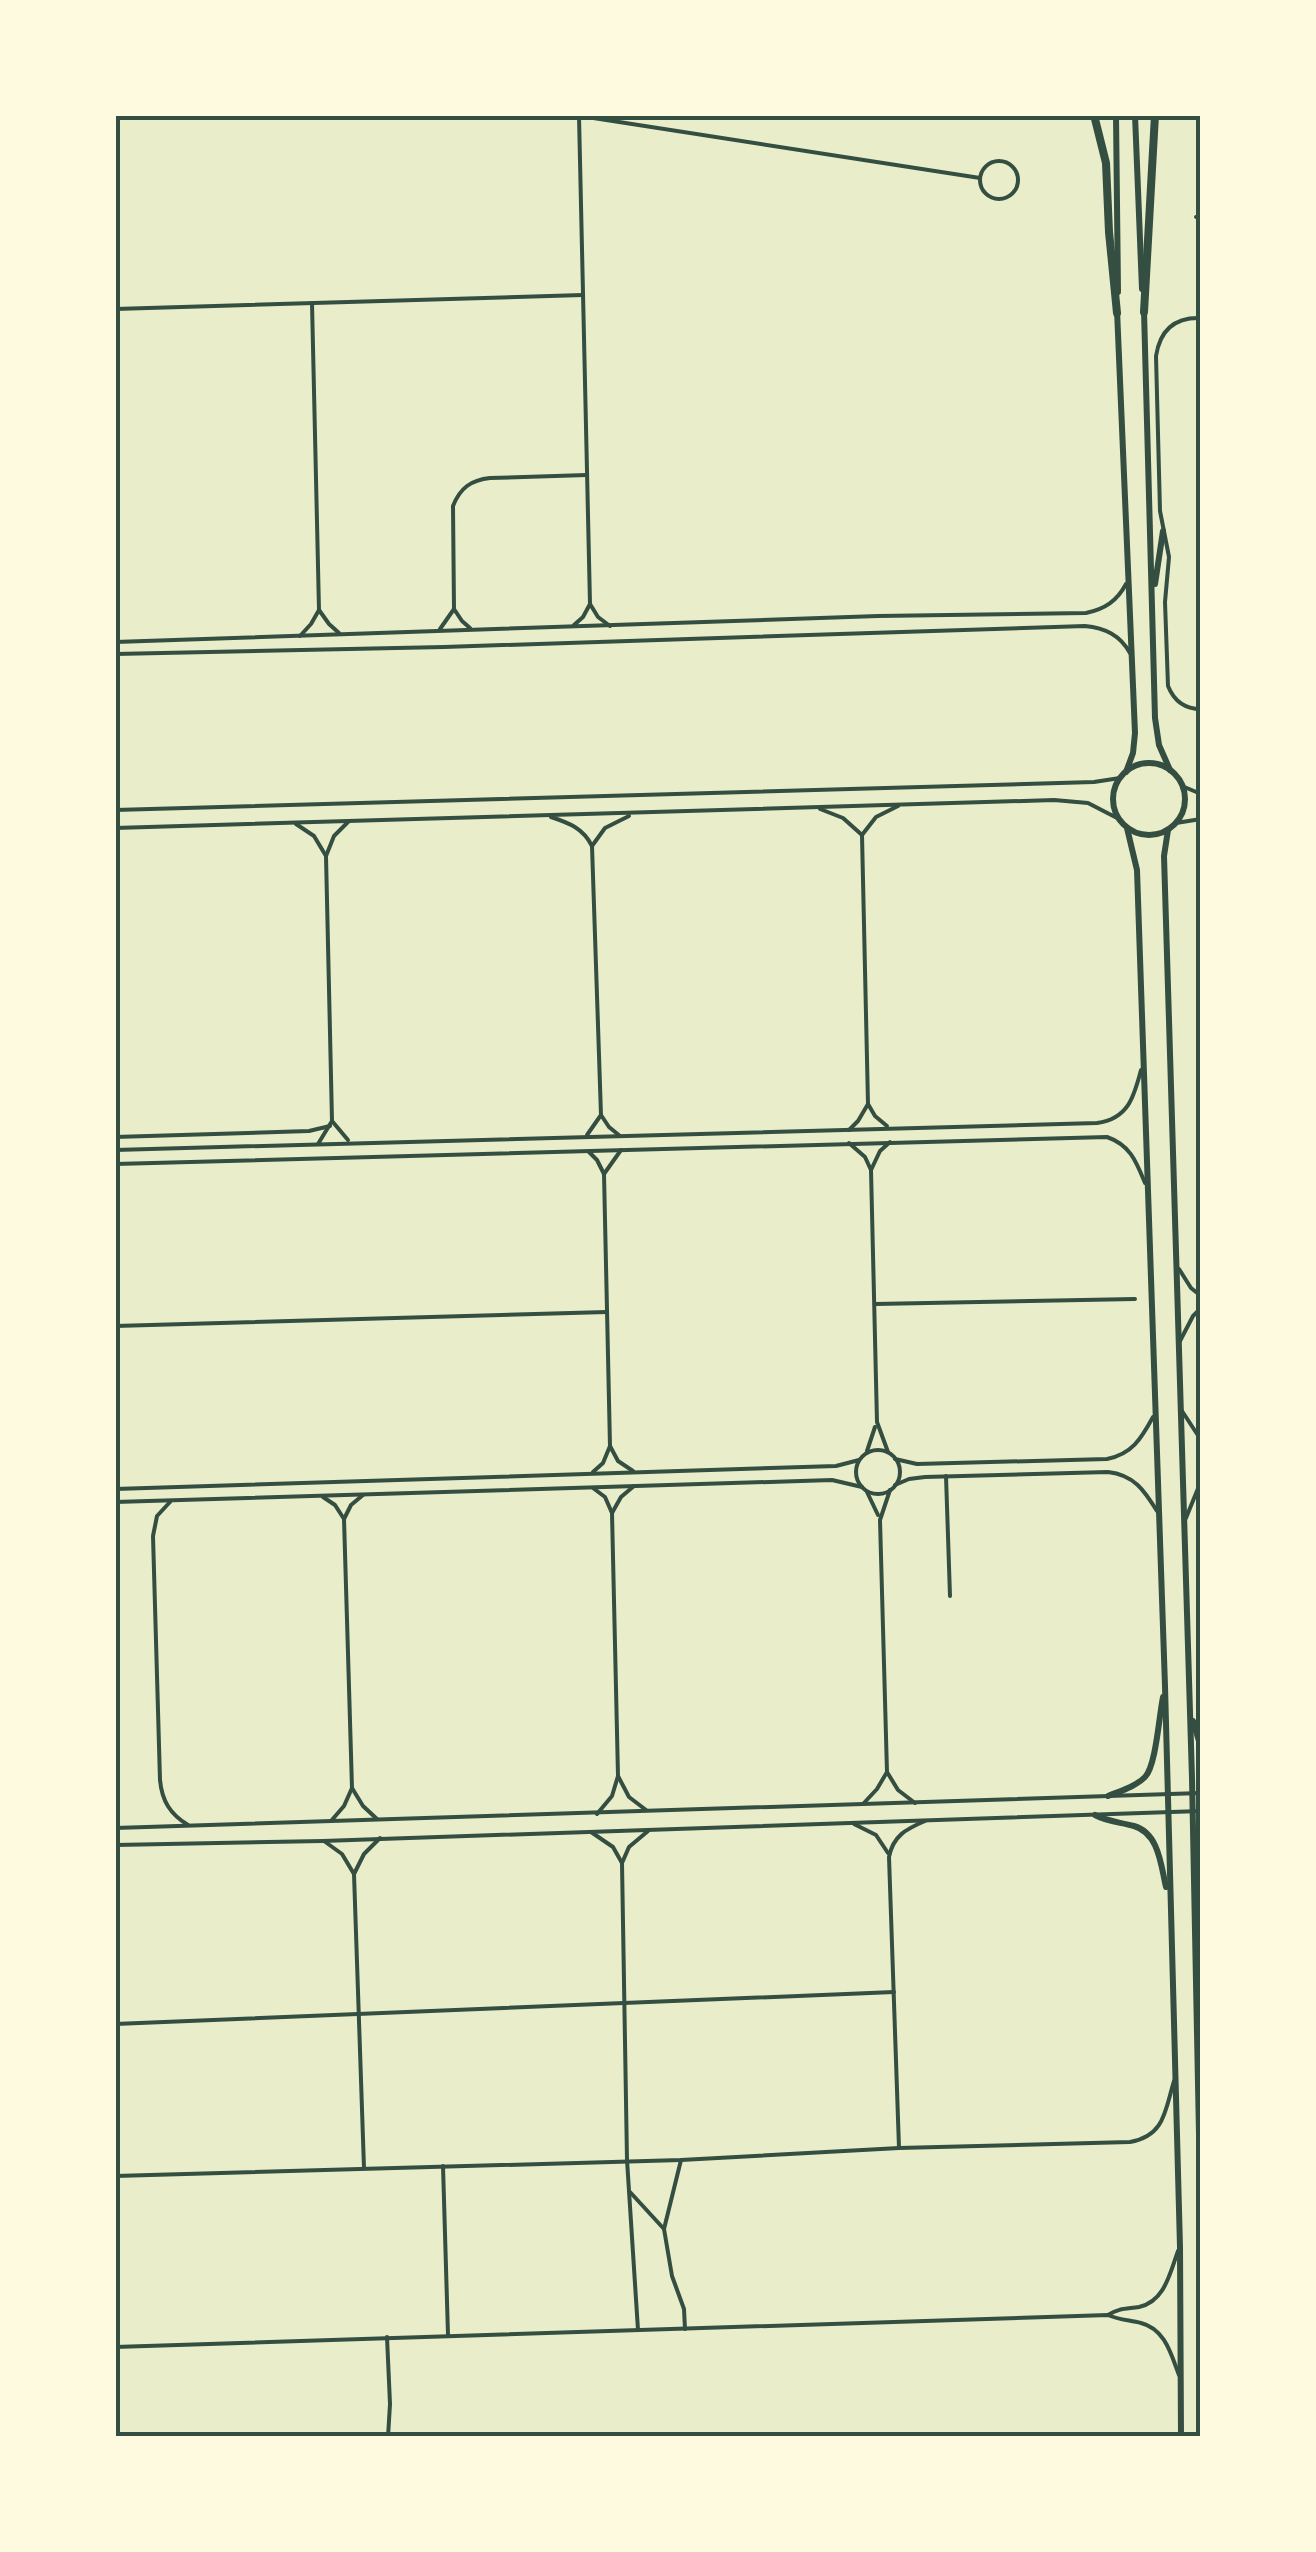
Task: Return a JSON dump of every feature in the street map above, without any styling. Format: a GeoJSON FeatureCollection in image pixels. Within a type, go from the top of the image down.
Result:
{"type":"FeatureCollection","features":[{"type":"Feature","properties":{"kind":"highway"},"geometry":{"type":"LineString","coordinates":[[1094,115],[1106,163],[1118,313]]}},
{"type":"Feature","properties":{"kind":"highway"},"geometry":{"type":"LineString","coordinates":[[1144,312],[1155,115]]}},
{"type":"Feature","properties":{"kind":"main road"},"geometry":{"type":"LineString","coordinates":[[1116,115],[1118,313],[1135,733],[1133,753],[1113,798],[1114,809],[1127,828],[1137,870],[1165,1686],[1180,2246],[1181,2437]]}},
{"type":"Feature","properties":{"kind":"main road"},"geometry":{"type":"LineString","coordinates":[[1127,828],[1147,835],[1168,830],[1184,809],[1185,797],[1163,758],[1156,732],[1135,115]]}},
{"type":"Feature","properties":{"kind":"main road"},"geometry":{"type":"LineString","coordinates":[[1152,605],[1163,532]]}},
{"type":"Feature","properties":{"kind":"main road"},"geometry":{"type":"LineString","coordinates":[[1123,775],[1148,764],[1170,770]]}},
{"type":"Feature","properties":{"kind":"main road"},"geometry":{"type":"LineString","coordinates":[[1168,830],[1164,856],[1175,1261],[1190,1712],[1197,1793],[1195,1927],[1201,2236]]}},
{"type":"Feature","properties":{"kind":"main road"},"geometry":{"type":"LineString","coordinates":[[1108,1796],[1147,1775],[1153,1761],[1165,1686]]}},
{"type":"Feature","properties":{"kind":"main road"},"geometry":{"type":"LineString","coordinates":[[1190,1712],[1201,1748]]}},
{"type":"Feature","properties":{"kind":"main road"},"geometry":{"type":"LineString","coordinates":[[1095,1815],[1134,1826],[1149,1836],[1158,1851],[1169,1901]]}},
{"type":"Feature","properties":{"kind":"main road"},"geometry":{"type":"LineString","coordinates":[[1195,1927],[1201,1904]]}},
{"type":"Feature","properties":{"kind":"street"},"geometry":{"type":"LineString","coordinates":[[611,626],[598,617],[590,604],[576,115],[980,178]]}},
{"type":"Feature","properties":{"kind":"street"},"geometry":{"type":"LineString","coordinates":[[1003,161],[1016,170],[1018,186],[1008,197],[1000,199],[986,193],[980,178],[988,165],[1003,161]]}},
{"type":"Feature","properties":{"kind":"street"},"geometry":{"type":"LineString","coordinates":[[115,309],[583,295]]}},
{"type":"Feature","properties":{"kind":"street"},"geometry":{"type":"LineString","coordinates":[[300,636],[319,610],[312,302]]}},
{"type":"Feature","properties":{"kind":"street"},"geometry":{"type":"LineString","coordinates":[[1201,318],[1172,324],[1160,338],[1156,356],[1160,511],[1168,557],[1168,686],[1178,702],[1201,709]]}},
{"type":"Feature","properties":{"kind":"street"},"geometry":{"type":"LineString","coordinates":[[438,631],[454,609],[453,506],[466,485],[490,478],[587,476]]}},
{"type":"Feature","properties":{"kind":"street"},"geometry":{"type":"LineString","coordinates":[[115,642],[878,616],[1086,613],[1108,606],[1128,580]]}},
{"type":"Feature","properties":{"kind":"street"},"geometry":{"type":"LineString","coordinates":[[572,627],[590,604]]}},
{"type":"Feature","properties":{"kind":"street"},"geometry":{"type":"LineString","coordinates":[[454,609],[474,630]]}},
{"type":"Feature","properties":{"kind":"street"},"geometry":{"type":"LineString","coordinates":[[319,610],[342,635]]}},
{"type":"Feature","properties":{"kind":"street"},"geometry":{"type":"LineString","coordinates":[[115,654],[1085,626],[1118,637],[1132,656]]}},
{"type":"Feature","properties":{"kind":"street"},"geometry":{"type":"LineString","coordinates":[[115,810],[1056,784],[1103,782],[1123,775]]}},
{"type":"Feature","properties":{"kind":"street"},"geometry":{"type":"LineString","coordinates":[[1182,786],[1201,794]]}},
{"type":"Feature","properties":{"kind":"street"},"geometry":{"type":"LineString","coordinates":[[115,828],[1071,800],[1088,803],[1119,819]]}},
{"type":"Feature","properties":{"kind":"street"},"geometry":{"type":"LineString","coordinates":[[891,1128],[874,1116],[868,1104],[862,836],[876,817],[900,805]]}},
{"type":"Feature","properties":{"kind":"street"},"geometry":{"type":"LineString","coordinates":[[816,808],[843,818],[862,836]]}},
{"type":"Feature","properties":{"kind":"street"},"geometry":{"type":"LineString","coordinates":[[592,846],[605,828],[634,813]]}},
{"type":"Feature","properties":{"kind":"street"},"geometry":{"type":"LineString","coordinates":[[548,816],[576,827],[592,846],[602,1114],[620,1136]]}},
{"type":"Feature","properties":{"kind":"street"},"geometry":{"type":"LineString","coordinates":[[1176,823],[1201,819]]}},
{"type":"Feature","properties":{"kind":"street"},"geometry":{"type":"LineString","coordinates":[[318,1144],[331,1124],[326,856],[334,836],[350,821]]}},
{"type":"Feature","properties":{"kind":"street"},"geometry":{"type":"LineString","coordinates":[[294,823],[314,836],[326,856]]}},
{"type":"Feature","properties":{"kind":"street"},"geometry":{"type":"LineString","coordinates":[[115,1150],[1106,1122],[1117,1118],[1132,1102],[1144,1061]]}},
{"type":"Feature","properties":{"kind":"street"},"geometry":{"type":"LineString","coordinates":[[848,1130],[868,1104]]}},
{"type":"Feature","properties":{"kind":"street"},"geometry":{"type":"LineString","coordinates":[[586,1136],[602,1114]]}},
{"type":"Feature","properties":{"kind":"street"},"geometry":{"type":"LineString","coordinates":[[115,1136],[308,1131],[331,1124]]}},
{"type":"Feature","properties":{"kind":"street"},"geometry":{"type":"LineString","coordinates":[[331,1124],[350,1142]]}},
{"type":"Feature","properties":{"kind":"street"},"geometry":{"type":"LineString","coordinates":[[115,1164],[1106,1136],[1126,1146],[1133,1155],[1148,1190]]}},
{"type":"Feature","properties":{"kind":"street"},"geometry":{"type":"LineString","coordinates":[[115,1489],[836,1466],[859,1460],[866,1453],[876,1422],[871,1170],[880,1151],[890,1142]]}},
{"type":"Feature","properties":{"kind":"street"},"geometry":{"type":"LineString","coordinates":[[848,1143],[860,1151],[871,1170]]}},
{"type":"Feature","properties":{"kind":"street"},"geometry":{"type":"LineString","coordinates":[[586,1150],[598,1160],[604,1174],[610,1446],[603,1463],[589,1474]]}},
{"type":"Feature","properties":{"kind":"street"},"geometry":{"type":"LineString","coordinates":[[604,1174],[620,1150]]}},
{"type":"Feature","properties":{"kind":"street"},"geometry":{"type":"LineString","coordinates":[[1175,1261],[1191,1288],[1201,1296]]}},
{"type":"Feature","properties":{"kind":"street"},"geometry":{"type":"LineString","coordinates":[[875,1304],[1135,1299]]}},
{"type":"Feature","properties":{"kind":"street"},"geometry":{"type":"LineString","coordinates":[[1178,1345],[1192,1316],[1201,1308]]}},
{"type":"Feature","properties":{"kind":"street"},"geometry":{"type":"LineString","coordinates":[[115,1326],[607,1312]]}},
{"type":"Feature","properties":{"kind":"street"},"geometry":{"type":"LineString","coordinates":[[1181,1408],[1201,1440]]}},
{"type":"Feature","properties":{"kind":"street"},"geometry":{"type":"LineString","coordinates":[[876,1422],[888,1452],[896,1459],[917,1464],[1118,1457],[1135,1446],[1155,1413]]}},
{"type":"Feature","properties":{"kind":"street"},"geometry":{"type":"LineString","coordinates":[[610,1446],[618,1460],[639,1472]]}},
{"type":"Feature","properties":{"kind":"street"},"geometry":{"type":"LineString","coordinates":[[866,1453],[888,1452]]}},
{"type":"Feature","properties":{"kind":"street"},"geometry":{"type":"LineString","coordinates":[[880,1520],[890,1490],[900,1475],[896,1459]]}},
{"type":"Feature","properties":{"kind":"street"},"geometry":{"type":"LineString","coordinates":[[859,1460],[856,1474],[880,1520],[887,1772],[898,1790],[914,1803]]}},
{"type":"Feature","properties":{"kind":"street"},"geometry":{"type":"LineString","coordinates":[[895,1485],[917,1477],[1117,1473],[1134,1481],[1159,1514]]}},
{"type":"Feature","properties":{"kind":"street"},"geometry":{"type":"LineString","coordinates":[[946,1476],[950,1596]]}},
{"type":"Feature","properties":{"kind":"street"},"geometry":{"type":"LineString","coordinates":[[115,1502],[832,1480],[875,1494],[890,1490]]}},
{"type":"Feature","properties":{"kind":"street"},"geometry":{"type":"LineString","coordinates":[[1185,1522],[1201,1481]]}},
{"type":"Feature","properties":{"kind":"street"},"geometry":{"type":"LineString","coordinates":[[612,1513],[621,1497],[634,1486]]}},
{"type":"Feature","properties":{"kind":"street"},"geometry":{"type":"LineString","coordinates":[[590,1487],[605,1497],[612,1513],[618,1776],[612,1796],[597,1814]]}},
{"type":"Feature","properties":{"kind":"street"},"geometry":{"type":"LineString","coordinates":[[331,1821],[352,1788],[344,1518],[351,1504],[364,1494]]}},
{"type":"Feature","properties":{"kind":"street"},"geometry":{"type":"LineString","coordinates":[[322,1496],[344,1518]]}},
{"type":"Feature","properties":{"kind":"street"},"geometry":{"type":"LineString","coordinates":[[171,1500],[157,1516],[153,1536],[160,1780],[170,1812],[188,1826]]}},
{"type":"Feature","properties":{"kind":"street"},"geometry":{"type":"LineString","coordinates":[[863,1804],[887,1772]]}},
{"type":"Feature","properties":{"kind":"street"},"geometry":{"type":"LineString","coordinates":[[618,1776],[629,1797],[649,1812]]}},
{"type":"Feature","properties":{"kind":"street"},"geometry":{"type":"LineString","coordinates":[[352,1788],[378,1820]]}},
{"type":"Feature","properties":{"kind":"street"},"geometry":{"type":"LineString","coordinates":[[115,1825],[597,1814],[1197,1793]]}},
{"type":"Feature","properties":{"kind":"street"},"geometry":{"type":"LineString","coordinates":[[117,1846],[1197,1811]]}},
{"type":"Feature","properties":{"kind":"street"},"geometry":{"type":"LineString","coordinates":[[899,2148],[889,1857],[900,1834],[926,1820]]}},
{"type":"Feature","properties":{"kind":"street"},"geometry":{"type":"LineString","coordinates":[[850,1822],[876,1835],[889,1857]]}},
{"type":"Feature","properties":{"kind":"street"},"geometry":{"type":"LineString","coordinates":[[638,2330],[627,2160],[622,1863],[629,1847],[651,1828]]}},
{"type":"Feature","properties":{"kind":"street"},"geometry":{"type":"LineString","coordinates":[[589,1831],[613,1847],[622,1863]]}},
{"type":"Feature","properties":{"kind":"street"},"geometry":{"type":"LineString","coordinates":[[364,2168],[354,1874],[364,1854],[380,1838]]}},
{"type":"Feature","properties":{"kind":"street"},"geometry":{"type":"LineString","coordinates":[[324,1841],[342,1854],[354,1874]]}},
{"type":"Feature","properties":{"kind":"street"},"geometry":{"type":"LineString","coordinates":[[115,2024],[894,1992]]}},
{"type":"Feature","properties":{"kind":"street"},"geometry":{"type":"LineString","coordinates":[[115,2176],[681,2160],[1142,2140],[1158,2128],[1175,2077]]}},
{"type":"Feature","properties":{"kind":"street"},"geometry":{"type":"LineString","coordinates":[[681,2160],[664,2229],[672,2276],[684,2309],[685,2329]]}},
{"type":"Feature","properties":{"kind":"street"},"geometry":{"type":"LineString","coordinates":[[443,2166],[448,2335]]}},
{"type":"Feature","properties":{"kind":"street"},"geometry":{"type":"LineString","coordinates":[[629,2190],[664,2229]]}},
{"type":"Feature","properties":{"kind":"street"},"geometry":{"type":"LineString","coordinates":[[1108,2315],[1156,2298],[1167,2282],[1180,2246]]}},
{"type":"Feature","properties":{"kind":"street"},"geometry":{"type":"LineString","coordinates":[[115,2347],[1108,2315],[1159,2332],[1180,2377]]}},
{"type":"Feature","properties":{"kind":"street"},"geometry":{"type":"LineString","coordinates":[[386,2337],[388,2437]]}}]}
